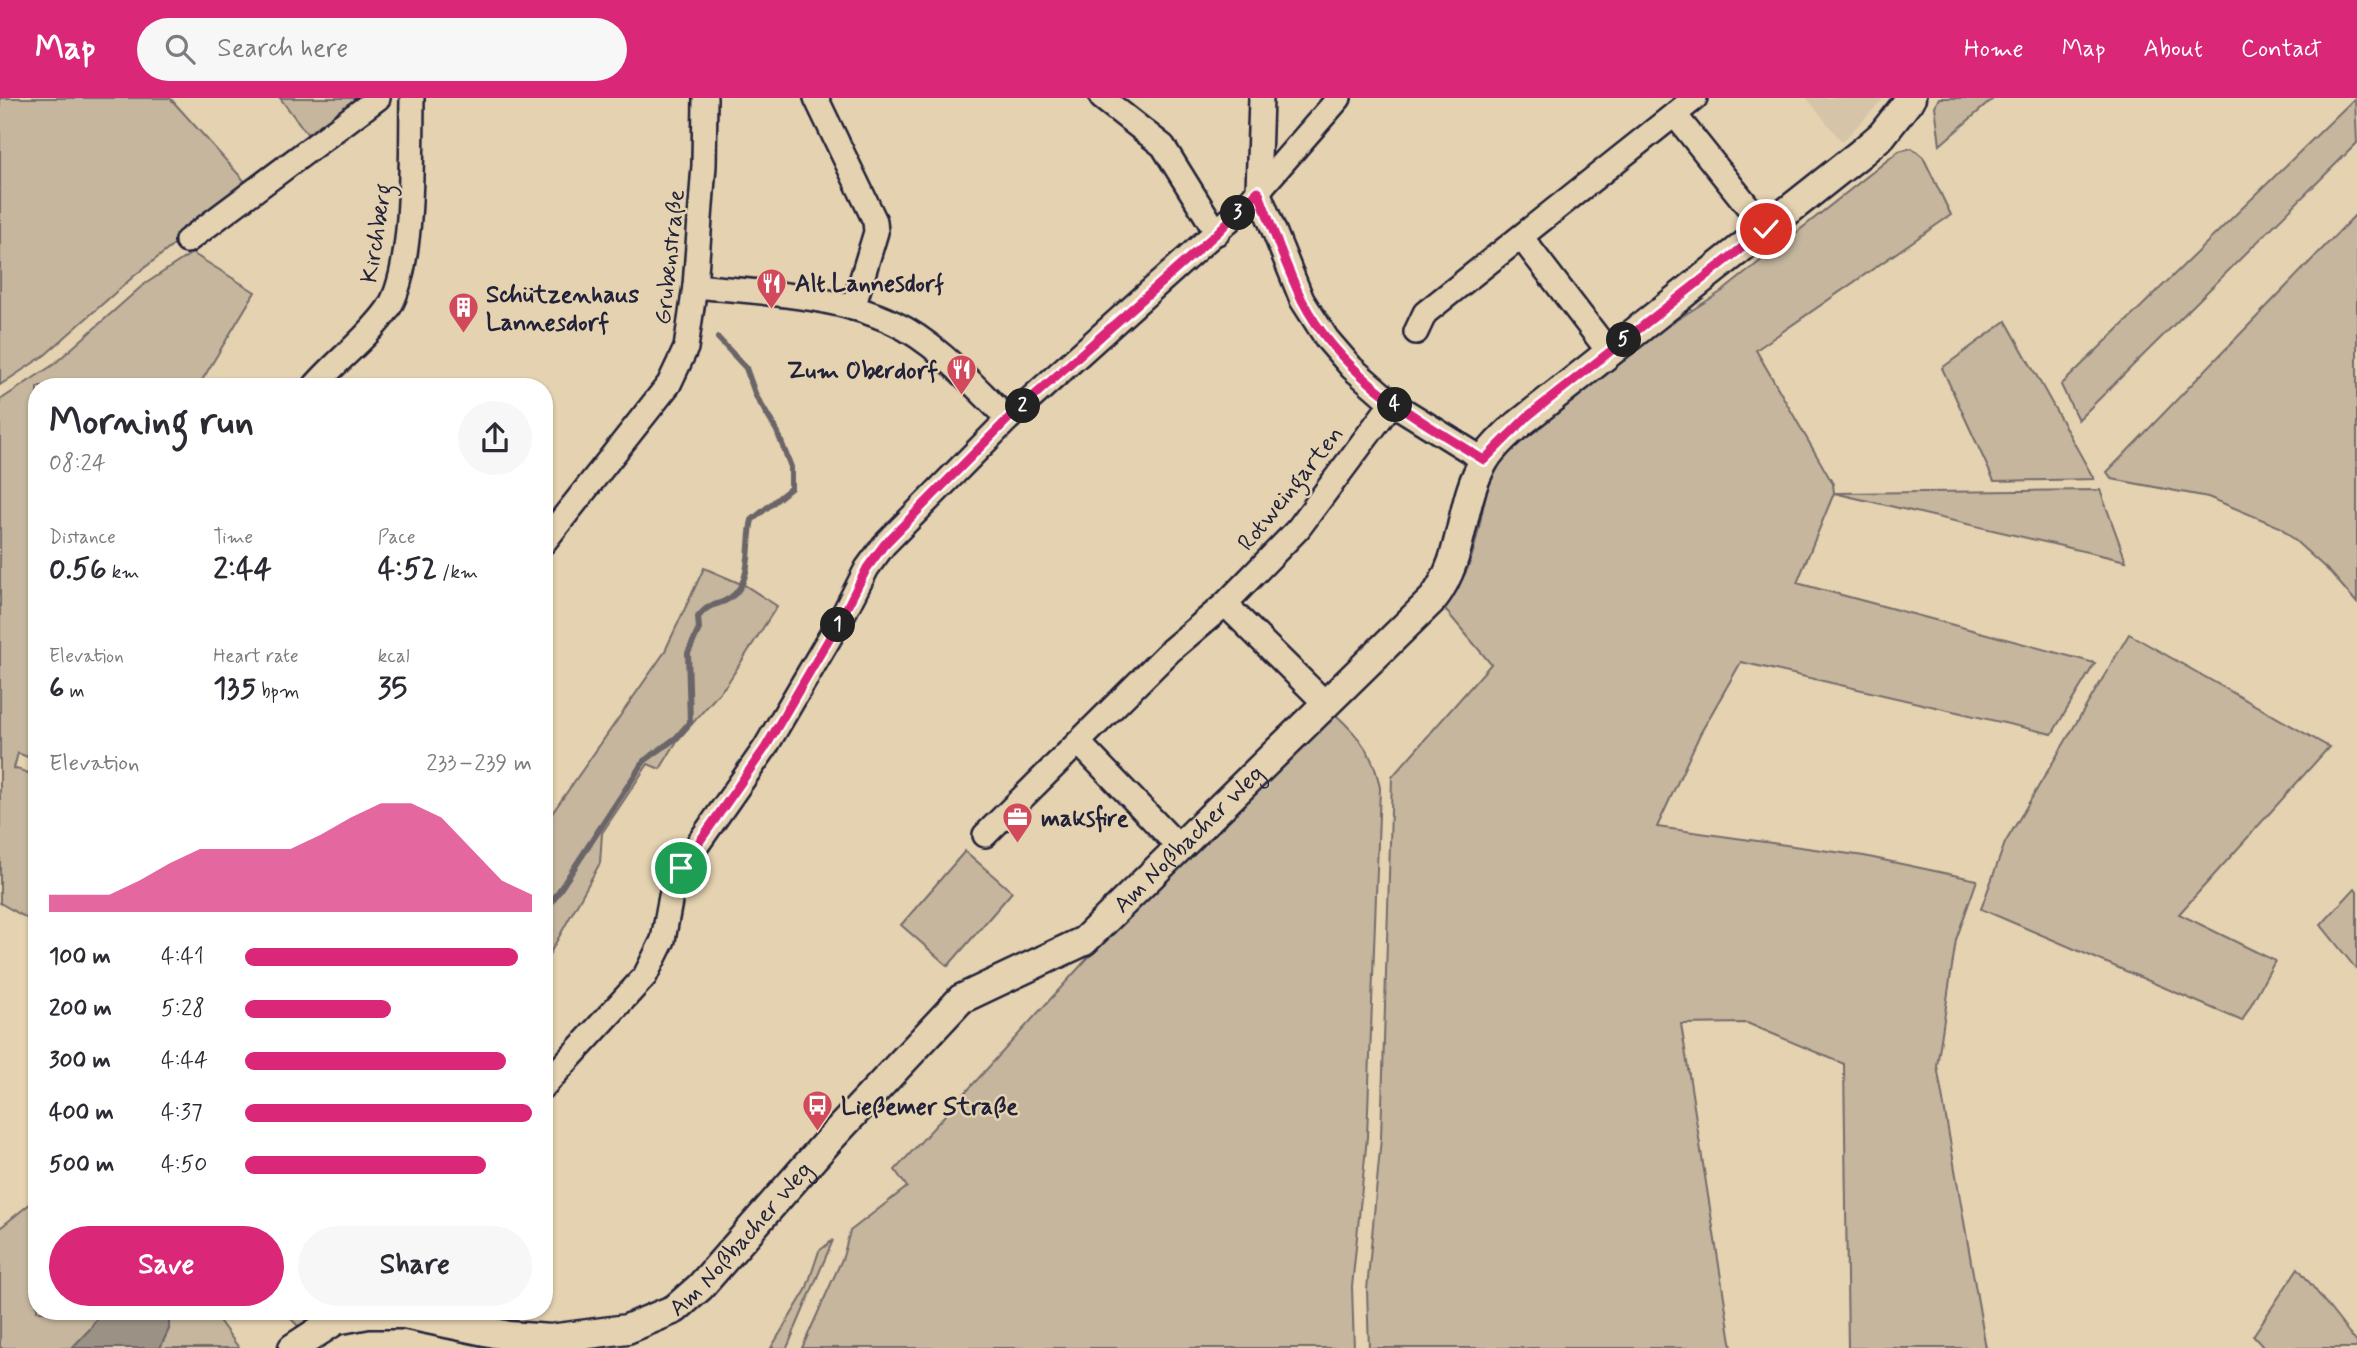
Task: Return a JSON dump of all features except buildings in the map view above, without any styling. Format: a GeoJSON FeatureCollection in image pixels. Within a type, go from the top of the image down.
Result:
{"type":"FeatureCollection","features":[{"type":"Feature","properties":{"kind":"street"},"geometry":{"type":"LineString","coordinates":[[187,241],[378,98]]}},
{"type":"Feature","properties":{"kind":"street","name":"Kirchberg"},"geometry":{"type":"LineString","coordinates":[[323,378],[388,309],[399,283],[411,197],[412,98]]}},
{"type":"Feature","properties":{"kind":"street","name":"Grubenstraße"},"geometry":{"type":"LineString","coordinates":[[553,531],[669,384],[686,348],[695,286],[704,165],[705,98]]}},
{"type":"Feature","properties":{"kind":"street"},"geometry":{"type":"LineString","coordinates":[[816,98],[875,221],[876,232],[853,308]]}},
{"type":"Feature","properties":{"kind":"street"},"geometry":{"type":"LineString","coordinates":[[1102,98],[1164,146],[1217,233]]}},
{"type":"Feature","properties":{"kind":"street"},"geometry":{"type":"LineString","coordinates":[[1261,98],[1258,191],[1302,300],[1327,339],[1352,368],[1392,403],[1484,460]]}},
{"type":"Feature","properties":{"kind":"street"},"geometry":{"type":"LineString","coordinates":[[553,1076],[645,976],[663,940],[671,896],[681,868],[765,748],[843,615],[867,568],[909,519],[1008,419],[1217,233],[1258,191],[1339,98]]}},
{"type":"Feature","properties":{"kind":"street"},"geometry":{"type":"LineString","coordinates":[[1416,332],[1425,313],[1695,98]]}},
{"type":"Feature","properties":{"kind":"street","name":"Am Noßbacher Weg"},"geometry":{"type":"LineString","coordinates":[[433,1320],[509,1336],[550,1339],[604,1333],[653,1321],[675,1309],[700,1287],[829,1140],[961,999],[1084,941],[1433,599],[1447,579],[1456,556],[1470,496],[1484,460],[1528,416],[1882,135],[1911,98]]}},
{"type":"Feature","properties":{"kind":"street"},"geometry":{"type":"LineString","coordinates":[[1675,115],[1766,229]]}},
{"type":"Feature","properties":{"kind":"street"},"geometry":{"type":"LineString","coordinates":[[1521,237],[1609,352]]}},
{"type":"Feature","properties":{"kind":"street"},"geometry":{"type":"LineString","coordinates":[[695,286],[768,292],[853,308],[895,323],[928,346],[1008,419]]}},
{"type":"Feature","properties":{"kind":"street","name":"Rotweingarten"},"geometry":{"type":"LineString","coordinates":[[985,835],[1171,650],[1226,604],[1298,529],[1392,403]]}},
{"type":"Feature","properties":{"kind":"street"},"geometry":{"type":"LineString","coordinates":[[1226,604],[1326,704]]}},
{"type":"Feature","properties":{"kind":"street"},"geometry":{"type":"LineString","coordinates":[[1079,743],[1179,847]]}},
{"type":"Feature","properties":{"kind":"street","name":"Am Noßbacher Weg"},"geometry":{"type":"LineString","coordinates":[[293,1348],[341,1320]]}},
{"type":"Feature","properties":{"kind":"shaded area"},"geometry":{"type":"Polygon","coordinates":[[[0,98],[170,98],[249,186],[134,276],[45,355],[0,385],[0,98]]]}},
{"type":"Feature","properties":{"kind":"shaded area"},"geometry":{"type":"Polygon","coordinates":[[[280,98],[368,98],[312,140],[280,98]]]}},
{"type":"Feature","properties":{"kind":"shaded area"},"geometry":{"type":"Polygon","coordinates":[[[1807,98],[1884,98],[1842,142],[1807,98]]]}},
{"type":"Feature","properties":{"kind":"shaded area"},"geometry":{"type":"Polygon","coordinates":[[[1939,98],[1994,98],[1940,145],[1935,106],[1939,98]]]}},
{"type":"Feature","properties":{"kind":"shaded area"},"geometry":{"type":"Polygon","coordinates":[[[2355,98],[2357,143],[2078,420],[2061,385],[2355,98]]]}},
{"type":"Feature","properties":{"kind":"shaded area"},"geometry":{"type":"Polygon","coordinates":[[[1912,148],[1923,157],[1951,215],[1756,350],[1833,484],[1834,493],[1797,583],[2095,663],[2052,734],[1741,662],[1700,734],[1657,827],[1864,856],[1977,880],[1956,940],[1937,1066],[1986,1348],[1848,1348],[1844,1064],[1747,1023],[1681,1024],[1732,1348],[1369,1348],[1367,1290],[1381,1138],[1392,777],[1491,664],[1442,606],[1469,566],[1489,483],[1498,458],[1626,352],[1724,290],[1899,151],[1912,148]]]}},
{"type":"Feature","properties":{"kind":"shaded area"},"geometry":{"type":"Polygon","coordinates":[[[2357,213],[2357,603],[2331,573],[2280,527],[2208,497],[2112,479],[2107,472],[2357,213]]]}},
{"type":"Feature","properties":{"kind":"shaded area"},"geometry":{"type":"Polygon","coordinates":[[[192,253],[255,292],[203,378],[33,378],[53,365],[142,286],[192,253]]]}},
{"type":"Feature","properties":{"kind":"shaded area"},"geometry":{"type":"Polygon","coordinates":[[[2006,321],[2094,479],[1994,481],[1942,368],[2006,321]]]}},
{"type":"Feature","properties":{"kind":"shaded area"},"geometry":{"type":"Polygon","coordinates":[[[28,382],[28,757],[18,753],[14,768],[28,773],[28,919],[0,903],[0,400],[28,382]]]}},
{"type":"Feature","properties":{"kind":"shaded area"},"geometry":{"type":"Polygon","coordinates":[[[2100,490],[2126,561],[1834,493],[2100,490]]]}},
{"type":"Feature","properties":{"kind":"shaded area"},"geometry":{"type":"Polygon","coordinates":[[[704,568],[746,586],[777,606],[727,684],[677,741],[660,769],[648,764],[602,833],[600,863],[553,948],[553,812],[664,653],[704,568]]]}},
{"type":"Feature","properties":{"kind":"shaded area"},"geometry":{"type":"Polygon","coordinates":[[[2129,634],[2329,747],[2179,914],[2275,961],[2242,1021],[1981,909],[2005,843],[2129,634]]]}},
{"type":"Feature","properties":{"kind":"shaded area"},"geometry":{"type":"Polygon","coordinates":[[[1335,714],[1365,747],[1380,788],[1367,1137],[1352,1287],[1354,1348],[802,1348],[843,1257],[850,1231],[907,1187],[895,1170],[1096,949],[1335,714]]]}},
{"type":"Feature","properties":{"kind":"shaded area"},"geometry":{"type":"Polygon","coordinates":[[[965,851],[1012,892],[948,966],[901,925],[965,851]]]}},
{"type":"Feature","properties":{"kind":"shaded area"},"geometry":{"type":"Polygon","coordinates":[[[2355,888],[2357,891],[2357,970],[2321,925],[2355,888]]]}},
{"type":"Feature","properties":{"kind":"shaded area"},"geometry":{"type":"Polygon","coordinates":[[[28,1205],[28,1320],[96,1320],[72,1348],[0,1348],[0,1228],[28,1205]]]}},
{"type":"Feature","properties":{"kind":"shaded area"},"geometry":{"type":"Polygon","coordinates":[[[833,1240],[787,1348],[771,1348],[806,1290],[819,1251],[833,1240]]]}},
{"type":"Feature","properties":{"kind":"shaded area"},"geometry":{"type":"Polygon","coordinates":[[[2298,1268],[2357,1343],[2357,1348],[2264,1348],[2253,1336],[2298,1268]]]}},
{"type":"Feature","properties":{"kind":"shaded area"},"geometry":{"type":"Polygon","coordinates":[[[96,1320],[169,1320],[169,1329],[160,1348],[72,1348],[96,1320]]]}},
{"type":"Feature","properties":{"kind":"shaded area"},"geometry":{"type":"Polygon","coordinates":[[[169,1320],[219,1320],[239,1348],[160,1348],[169,1329],[169,1320]]]}},
{"type":"Feature","properties":{"kind":"shaded area"},"geometry":{"type":"Polygon","coordinates":[[[292,1320],[311,1320],[300,1328],[292,1320]]]}},
{"type":"Feature","properties":{"kind":"waterway"},"geometry":{"type":"LineString","coordinates":[[553,900],[644,761],[676,738],[690,722],[688,653],[699,629],[698,617],[707,608],[725,601],[738,591],[748,562],[752,520],[791,488],[791,467],[777,431],[756,396],[746,368],[718,338]]}},
{"type":"Feature","properties":{"kind":"place","name":"Alt Lannesdorf"},"geometry":{"type":"Point","coordinates":[772,310]}},
{"type":"Feature","properties":{"kind":"place","name":"Schützenhaus Lannesdorf"},"geometry":{"type":"Point","coordinates":[463,335]}},
{"type":"Feature","properties":{"kind":"place","name":"Zum Oberdorf"},"geometry":{"type":"Point","coordinates":[961,397]}},
{"type":"Feature","properties":{"kind":"place","name":"maksfire"},"geometry":{"type":"Point","coordinates":[1018,845]}},
{"type":"Feature","properties":{"kind":"place","name":"Ließemer Straße"},"geometry":{"type":"Point","coordinates":[818,1133]}},
{"type":"Feature","properties":{"kind":"route"},"geometry":{"type":"LineString","coordinates":[[681,868],[765,748],[843,615],[867,568],[884,545],[1008,419],[1217,233],[1258,191],[1302,300],[1327,339],[1352,368],[1392,403],[1484,460],[1493,448],[1528,416],[1766,229]]}}]}
